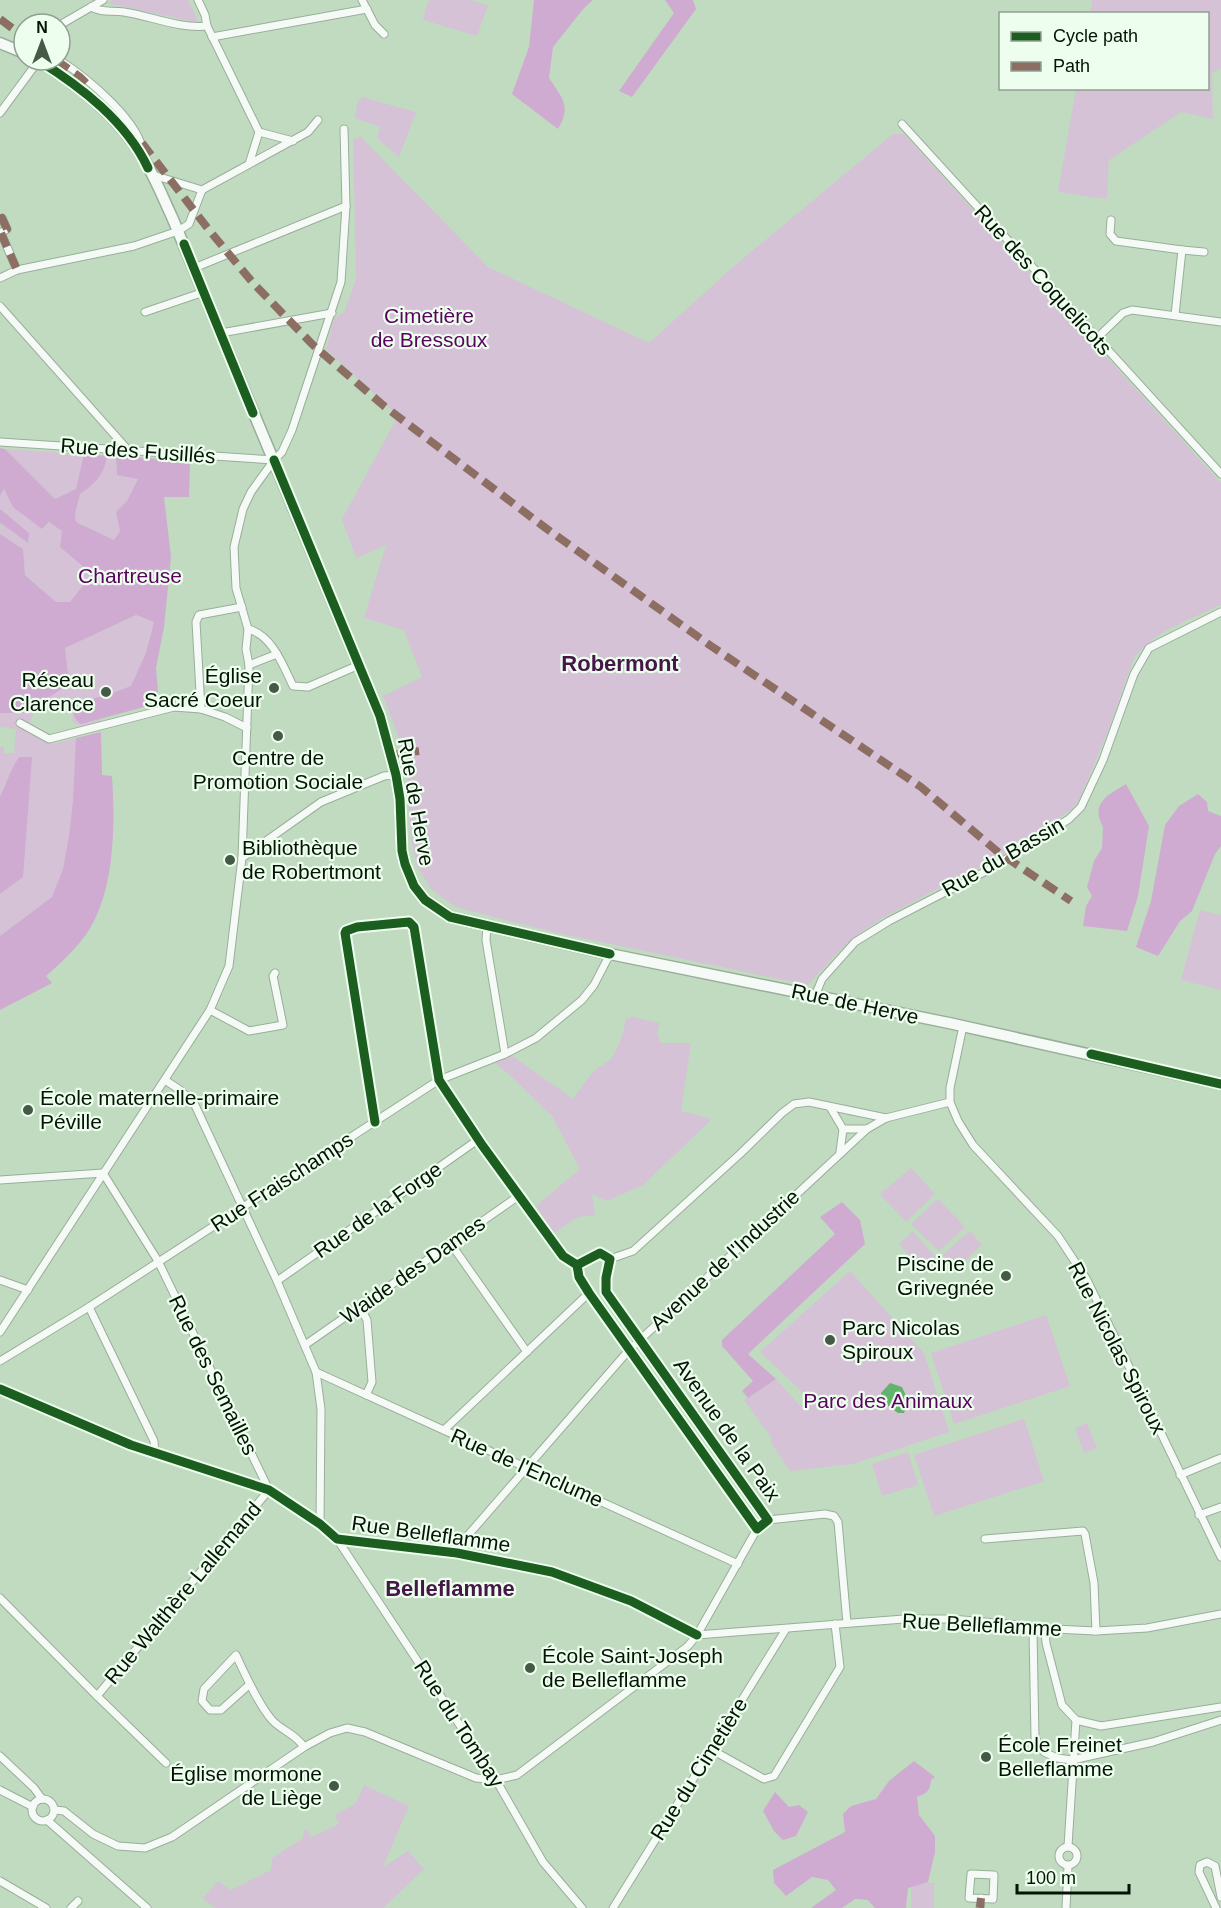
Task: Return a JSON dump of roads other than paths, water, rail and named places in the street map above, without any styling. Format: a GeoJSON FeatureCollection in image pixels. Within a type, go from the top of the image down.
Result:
{"type":"FeatureCollection","features":[{"type":"Feature","properties":{"kind":"main road","name":"Rue de Herve"},"geometry":{"type":"LineString","coordinates":[[57,72],[76,84],[117,123],[143,158],[178,231],[380,716],[400,799],[402,851],[414,886],[425,900],[450,917],[487,926],[610,954],[963,1026],[1221,1084]]}},
{"type":"Feature","properties":{"kind":"street"},"geometry":{"type":"LineString","coordinates":[[72,18],[103,0]]}},
{"type":"Feature","properties":{"kind":"street"},"geometry":{"type":"LineString","coordinates":[[198,0],[212,37],[259,132],[249,164]]}},
{"type":"Feature","properties":{"kind":"street"},"geometry":{"type":"LineString","coordinates":[[362,0],[375,25],[384,34]]}},
{"type":"Feature","properties":{"kind":"street"},"geometry":{"type":"LineString","coordinates":[[91,7],[98,11],[121,11],[193,27],[207,26]]}},
{"type":"Feature","properties":{"kind":"street"},"geometry":{"type":"LineString","coordinates":[[212,37],[367,9]]}},
{"type":"Feature","properties":{"kind":"street"},"geometry":{"type":"LineString","coordinates":[[72,69],[110,101],[136,131],[143,147],[143,158]]}},
{"type":"Feature","properties":{"kind":"street"},"geometry":{"type":"LineString","coordinates":[[0,113],[29,72]]}},
{"type":"Feature","properties":{"kind":"street"},"geometry":{"type":"LineString","coordinates":[[0,278],[17,270],[134,246],[178,231],[189,224],[202,190],[308,132],[318,120]]}},
{"type":"Feature","properties":{"kind":"street","name":"Rue des Coquelicots"},"geometry":{"type":"LineString","coordinates":[[902,124],[1221,474]]}},
{"type":"Feature","properties":{"kind":"street"},"geometry":{"type":"LineString","coordinates":[[0,1332],[210,1010],[229,966],[242,858],[249,665],[246,648],[248,629],[236,588],[234,547],[237,526],[251,492],[282,452],[292,430],[341,282],[346,206],[344,129]]}},
{"type":"Feature","properties":{"kind":"street"},"geometry":{"type":"LineString","coordinates":[[259,132],[293,141]]}},
{"type":"Feature","properties":{"kind":"street"},"geometry":{"type":"LineString","coordinates":[[152,175],[202,190]]}},
{"type":"Feature","properties":{"kind":"street"},"geometry":{"type":"LineString","coordinates":[[194,268],[346,206]]}},
{"type":"Feature","properties":{"kind":"street"},"geometry":{"type":"LineString","coordinates":[[0,219],[2,218],[7,229],[1,233],[17,270]]}},
{"type":"Feature","properties":{"kind":"street"},"geometry":{"type":"LineString","coordinates":[[1111,220],[1110,234],[1116,241],[1204,252]]}},
{"type":"Feature","properties":{"kind":"street"},"geometry":{"type":"LineString","coordinates":[[1174,315],[1182,250]]}},
{"type":"Feature","properties":{"kind":"street"},"geometry":{"type":"LineString","coordinates":[[146,312],[204,292]]}},
{"type":"Feature","properties":{"kind":"street"},"geometry":{"type":"LineString","coordinates":[[0,306],[128,450]]}},
{"type":"Feature","properties":{"kind":"street"},"geometry":{"type":"LineString","coordinates":[[1096,338],[1123,313],[1132,310],[1221,321]]}},
{"type":"Feature","properties":{"kind":"street"},"geometry":{"type":"LineString","coordinates":[[221,333],[332,313]]}},
{"type":"Feature","properties":{"kind":"street","name":"Rue des Fusillés"},"geometry":{"type":"LineString","coordinates":[[1,441],[274,460]]}},
{"type":"Feature","properties":{"kind":"street"},"geometry":{"type":"LineString","coordinates":[[201,709],[196,622],[199,615],[242,607]]}},
{"type":"Feature","properties":{"kind":"street","name":"Rue du Bassin"},"geometry":{"type":"LineString","coordinates":[[815,996],[822,979],[855,942],[889,921],[992,868],[1069,819],[1082,807],[1103,760],[1134,674],[1149,648],[1221,612]]}},
{"type":"Feature","properties":{"kind":"street"},"geometry":{"type":"LineString","coordinates":[[248,629],[257,631],[277,654],[293,686],[301,688],[359,665]]}},
{"type":"Feature","properties":{"kind":"street"},"geometry":{"type":"LineString","coordinates":[[249,665],[277,654]]}},
{"type":"Feature","properties":{"kind":"street"},"geometry":{"type":"LineString","coordinates":[[20,723],[49,739],[174,707],[201,709],[247,728]]}},
{"type":"Feature","properties":{"kind":"street"},"geometry":{"type":"LineString","coordinates":[[242,858],[321,802],[384,776],[396,775]]}},
{"type":"Feature","properties":{"kind":"street"},"geometry":{"type":"LineString","coordinates":[[375,1122],[346,931],[357,927],[409,922],[414,927],[439,1080]]}},
{"type":"Feature","properties":{"kind":"street"},"geometry":{"type":"LineString","coordinates":[[487,926],[486,940],[505,1054]]}},
{"type":"Feature","properties":{"kind":"street","name":"Rue Fraischamps"},"geometry":{"type":"LineString","coordinates":[[0,1361],[89,1307],[439,1080],[505,1054],[536,1038],[582,1000],[594,985],[610,954]]}},
{"type":"Feature","properties":{"kind":"street"},"geometry":{"type":"LineString","coordinates":[[210,1010],[249,1031],[283,1025],[273,976],[275,973]]}},
{"type":"Feature","properties":{"kind":"street"},"geometry":{"type":"LineString","coordinates":[[577,1265],[600,1253],[610,1259],[633,1251],[789,1107],[809,1102],[886,1118],[950,1102],[952,1077],[963,1026]]}},
{"type":"Feature","properties":{"kind":"street"},"geometry":{"type":"LineString","coordinates":[[165,1080],[194,1103],[277,1281],[316,1372],[321,1409],[320,1524]]}},
{"type":"Feature","properties":{"kind":"street","name":"Avenue de la Paix"},"geometry":{"type":"LineString","coordinates":[[439,1080],[563,1256],[577,1265],[579,1277],[589,1293],[757,1529],[768,1520],[606,1292],[610,1259]]}},
{"type":"Feature","properties":{"kind":"street","name":"Rue Nicolas Spiroux"},"geometry":{"type":"LineString","coordinates":[[950,1102],[958,1121],[973,1145],[1058,1236],[1086,1280],[1221,1557]]}},
{"type":"Feature","properties":{"kind":"street"},"geometry":{"type":"LineString","coordinates":[[830,1107],[843,1128],[840,1152]]}},
{"type":"Feature","properties":{"kind":"street","name":"Avenue de l'Industrie"},"geometry":{"type":"LineString","coordinates":[[457,1553],[463,1540],[629,1350],[840,1152],[867,1129],[886,1118]]}},
{"type":"Feature","properties":{"kind":"street"},"geometry":{"type":"LineString","coordinates":[[843,1128],[867,1129]]}},
{"type":"Feature","properties":{"kind":"street","name":"Rue de la Forge"},"geometry":{"type":"LineString","coordinates":[[277,1281],[479,1139]]}},
{"type":"Feature","properties":{"kind":"street"},"geometry":{"type":"LineString","coordinates":[[0,1180],[103,1173]]}},
{"type":"Feature","properties":{"kind":"street","name":"Rue des Semailles"},"geometry":{"type":"LineString","coordinates":[[103,1173],[158,1261],[268,1490]]}},
{"type":"Feature","properties":{"kind":"street","name":"Waide des Dames"},"geometry":{"type":"LineString","coordinates":[[305,1345],[520,1196]]}},
{"type":"Feature","properties":{"kind":"street"},"geometry":{"type":"LineString","coordinates":[[451,1244],[527,1352]]}},
{"type":"Feature","properties":{"kind":"street"},"geometry":{"type":"LineString","coordinates":[[0,1280],[28,1290]]}},
{"type":"Feature","properties":{"kind":"street"},"geometry":{"type":"LineString","coordinates":[[444,1430],[589,1293]]}},
{"type":"Feature","properties":{"kind":"street"},"geometry":{"type":"LineString","coordinates":[[89,1307],[154,1441],[155,1453]]}},
{"type":"Feature","properties":{"kind":"street"},"geometry":{"type":"LineString","coordinates":[[360,1307],[367,1320],[372,1382],[366,1395]]}},
{"type":"Feature","properties":{"kind":"street","name":"Rue de l'Enclume"},"geometry":{"type":"LineString","coordinates":[[316,1372],[738,1564]]}},
{"type":"Feature","properties":{"kind":"street","name":"Rue Belleflamme"},"geometry":{"type":"LineString","coordinates":[[0,1389],[131,1444],[268,1490],[320,1524],[338,1539],[457,1553],[544,1570],[582,1582],[639,1605],[697,1635],[904,1619],[952,1619],[1017,1625],[1033,1631],[1045,1632],[1054,1629],[1096,1631],[1147,1628],[1221,1614]]}},
{"type":"Feature","properties":{"kind":"street","name":"Avenue de la Paix"},"geometry":{"type":"LineString","coordinates":[[691,1436],[703,1428]]}},
{"type":"Feature","properties":{"kind":"street","name":"Avenue de la Paix"},"geometry":{"type":"LineString","coordinates":[[699,1448],[711,1439]]}},
{"type":"Feature","properties":{"kind":"street"},"geometry":{"type":"LineString","coordinates":[[1180,1475],[1221,1458]]}},
{"type":"Feature","properties":{"kind":"street","name":"Rue Walthère Lallemand"},"geometry":{"type":"LineString","coordinates":[[97,1696],[268,1490]]}},
{"type":"Feature","properties":{"kind":"street","name":"Avenue de la Paix"},"geometry":{"type":"LineString","coordinates":[[747,1514],[759,1506]]}},
{"type":"Feature","properties":{"kind":"street"},"geometry":{"type":"LineString","coordinates":[[1199,1515],[1221,1507]]}},
{"type":"Feature","properties":{"kind":"street"},"geometry":{"type":"LineString","coordinates":[[768,1520],[825,1514],[834,1516],[838,1522],[847,1623]]}},
{"type":"Feature","properties":{"kind":"street"},"geometry":{"type":"LineString","coordinates":[[55,1810],[64,1811],[93,1834],[118,1846],[145,1848],[172,1837],[304,1747],[330,1732],[347,1728],[365,1732],[476,1778],[496,1780],[517,1775],[688,1646],[697,1635],[757,1529]]}},
{"type":"Feature","properties":{"kind":"street"},"geometry":{"type":"LineString","coordinates":[[985,1539],[1083,1531],[1094,1583],[1096,1631]]}},
{"type":"Feature","properties":{"kind":"street","name":"Rue du Tombay"},"geometry":{"type":"LineString","coordinates":[[338,1539],[496,1780],[543,1862],[582,1908]]}},
{"type":"Feature","properties":{"kind":"street"},"geometry":{"type":"LineString","coordinates":[[0,1598],[166,1763]]}},
{"type":"Feature","properties":{"kind":"street"},"geometry":{"type":"LineString","coordinates":[[712,1750],[764,1779],[774,1776],[840,1667],[835,1624]]}},
{"type":"Feature","properties":{"kind":"street","name":"Rue du Cimetière"},"geometry":{"type":"LineString","coordinates":[[613,1908],[786,1629]]}},
{"type":"Feature","properties":{"kind":"street"},"geometry":{"type":"LineString","coordinates":[[1033,1631],[1035,1738],[1044,1752],[1057,1758],[1072,1760],[1153,1742],[1221,1720]]}},
{"type":"Feature","properties":{"kind":"street"},"geometry":{"type":"LineString","coordinates":[[1045,1632],[1062,1705],[1076,1720],[1101,1726],[1221,1707]]}},
{"type":"Feature","properties":{"kind":"street"},"geometry":{"type":"LineString","coordinates":[[1034,1643],[1046,1643]]}},
{"type":"Feature","properties":{"kind":"street"},"geometry":{"type":"LineString","coordinates":[[250,1684],[221,1710],[210,1710],[202,1701],[204,1689],[236,1655],[250,1684],[273,1721],[294,1734],[304,1747]]}},
{"type":"Feature","properties":{"kind":"street"},"geometry":{"type":"LineString","coordinates":[[1068,1846],[1076,1720]]}},
{"type":"Feature","properties":{"kind":"street"},"geometry":{"type":"LineString","coordinates":[[0,1756],[34,1788],[42,1799]]}},
{"type":"Feature","properties":{"kind":"street"},"geometry":{"type":"LineString","coordinates":[[0,1790],[23,1804],[33,1807]]}},
{"type":"Feature","properties":{"kind":"street"},"geometry":{"type":"LineString","coordinates":[[47,1821],[55,1810],[53,1804],[48,1800],[38,1800],[33,1807],[35,1817],[41,1821],[47,1821],[147,1908]]}},
{"type":"Feature","properties":{"kind":"street"},"geometry":{"type":"LineString","coordinates":[[1068,1846],[1075,1849],[1078,1857],[1075,1863],[1068,1866],[1061,1863],[1059,1855],[1062,1848],[1068,1846]]}},
{"type":"Feature","properties":{"kind":"street"},"geometry":{"type":"LineString","coordinates":[[1216,1908],[1198,1872],[1200,1865],[1208,1862],[1215,1866],[1221,1897]]}},
{"type":"Feature","properties":{"kind":"street"},"geometry":{"type":"LineString","coordinates":[[1066,1908],[1068,1866]]}},
{"type":"Feature","properties":{"kind":"street"},"geometry":{"type":"LineString","coordinates":[[971,1874],[994,1875],[993,1899],[981,1898],[969,1898],[971,1874]]}},
{"type":"Feature","properties":{"kind":"street"},"geometry":{"type":"LineString","coordinates":[[0,1881],[46,1908]]}},
{"type":"Feature","properties":{"kind":"street"},"geometry":{"type":"LineString","coordinates":[[980,1908],[981,1898]]}},
{"type":"Feature","properties":{"kind":"street"},"geometry":{"type":"LineString","coordinates":[[71,1908],[78,1901]]}},
{"type":"Feature","properties":{"kind":"place","name":"Église Sacré Coeur"},"geometry":{"type":"Point","coordinates":[274,688]}},
{"type":"Feature","properties":{"kind":"place","name":"Réseau Clarence"},"geometry":{"type":"Point","coordinates":[106,692]}},
{"type":"Feature","properties":{"kind":"place","name":"Centre de Promotion Sociale"},"geometry":{"type":"Point","coordinates":[278,736]}},
{"type":"Feature","properties":{"kind":"place","name":"Bibliothèque de Robertmont"},"geometry":{"type":"Point","coordinates":[230,860]}},
{"type":"Feature","properties":{"kind":"place","name":"École maternelle-primaire Péville"},"geometry":{"type":"Point","coordinates":[28,1110]}},
{"type":"Feature","properties":{"kind":"place","name":"Piscine de Grivegnée"},"geometry":{"type":"Point","coordinates":[1006,1276]}},
{"type":"Feature","properties":{"kind":"place","name":"Parc Nicolas Spiroux"},"geometry":{"type":"Point","coordinates":[830,1340]}},
{"type":"Feature","properties":{"kind":"place","name":"École Saint-Joseph de Belleflamme"},"geometry":{"type":"Point","coordinates":[530,1668]}},
{"type":"Feature","properties":{"kind":"place","name":"École Freinet Belleflamme"},"geometry":{"type":"Point","coordinates":[986,1757]}},
{"type":"Feature","properties":{"kind":"place","name":"Église mormone de Liège"},"geometry":{"type":"Point","coordinates":[334,1786]}},
{"type":"Feature","properties":{"kind":"district","name":"Robermont"},"geometry":{"type":"Point","coordinates":[620,663]}},
{"type":"Feature","properties":{"kind":"district","name":"Belleflamme"},"geometry":{"type":"Point","coordinates":[450,1588]}},
{"type":"Feature","properties":{"kind":"park label","name":"Cimetière de Bressoux"},"geometry":{"type":"Point","coordinates":[429,328]}},
{"type":"Feature","properties":{"kind":"park label","name":"Chartreuse"},"geometry":{"type":"Point","coordinates":[130,576]}},
{"type":"Feature","properties":{"kind":"park label","name":"Parc des Animaux"},"geometry":{"type":"Point","coordinates":[888,1401]}}]}
